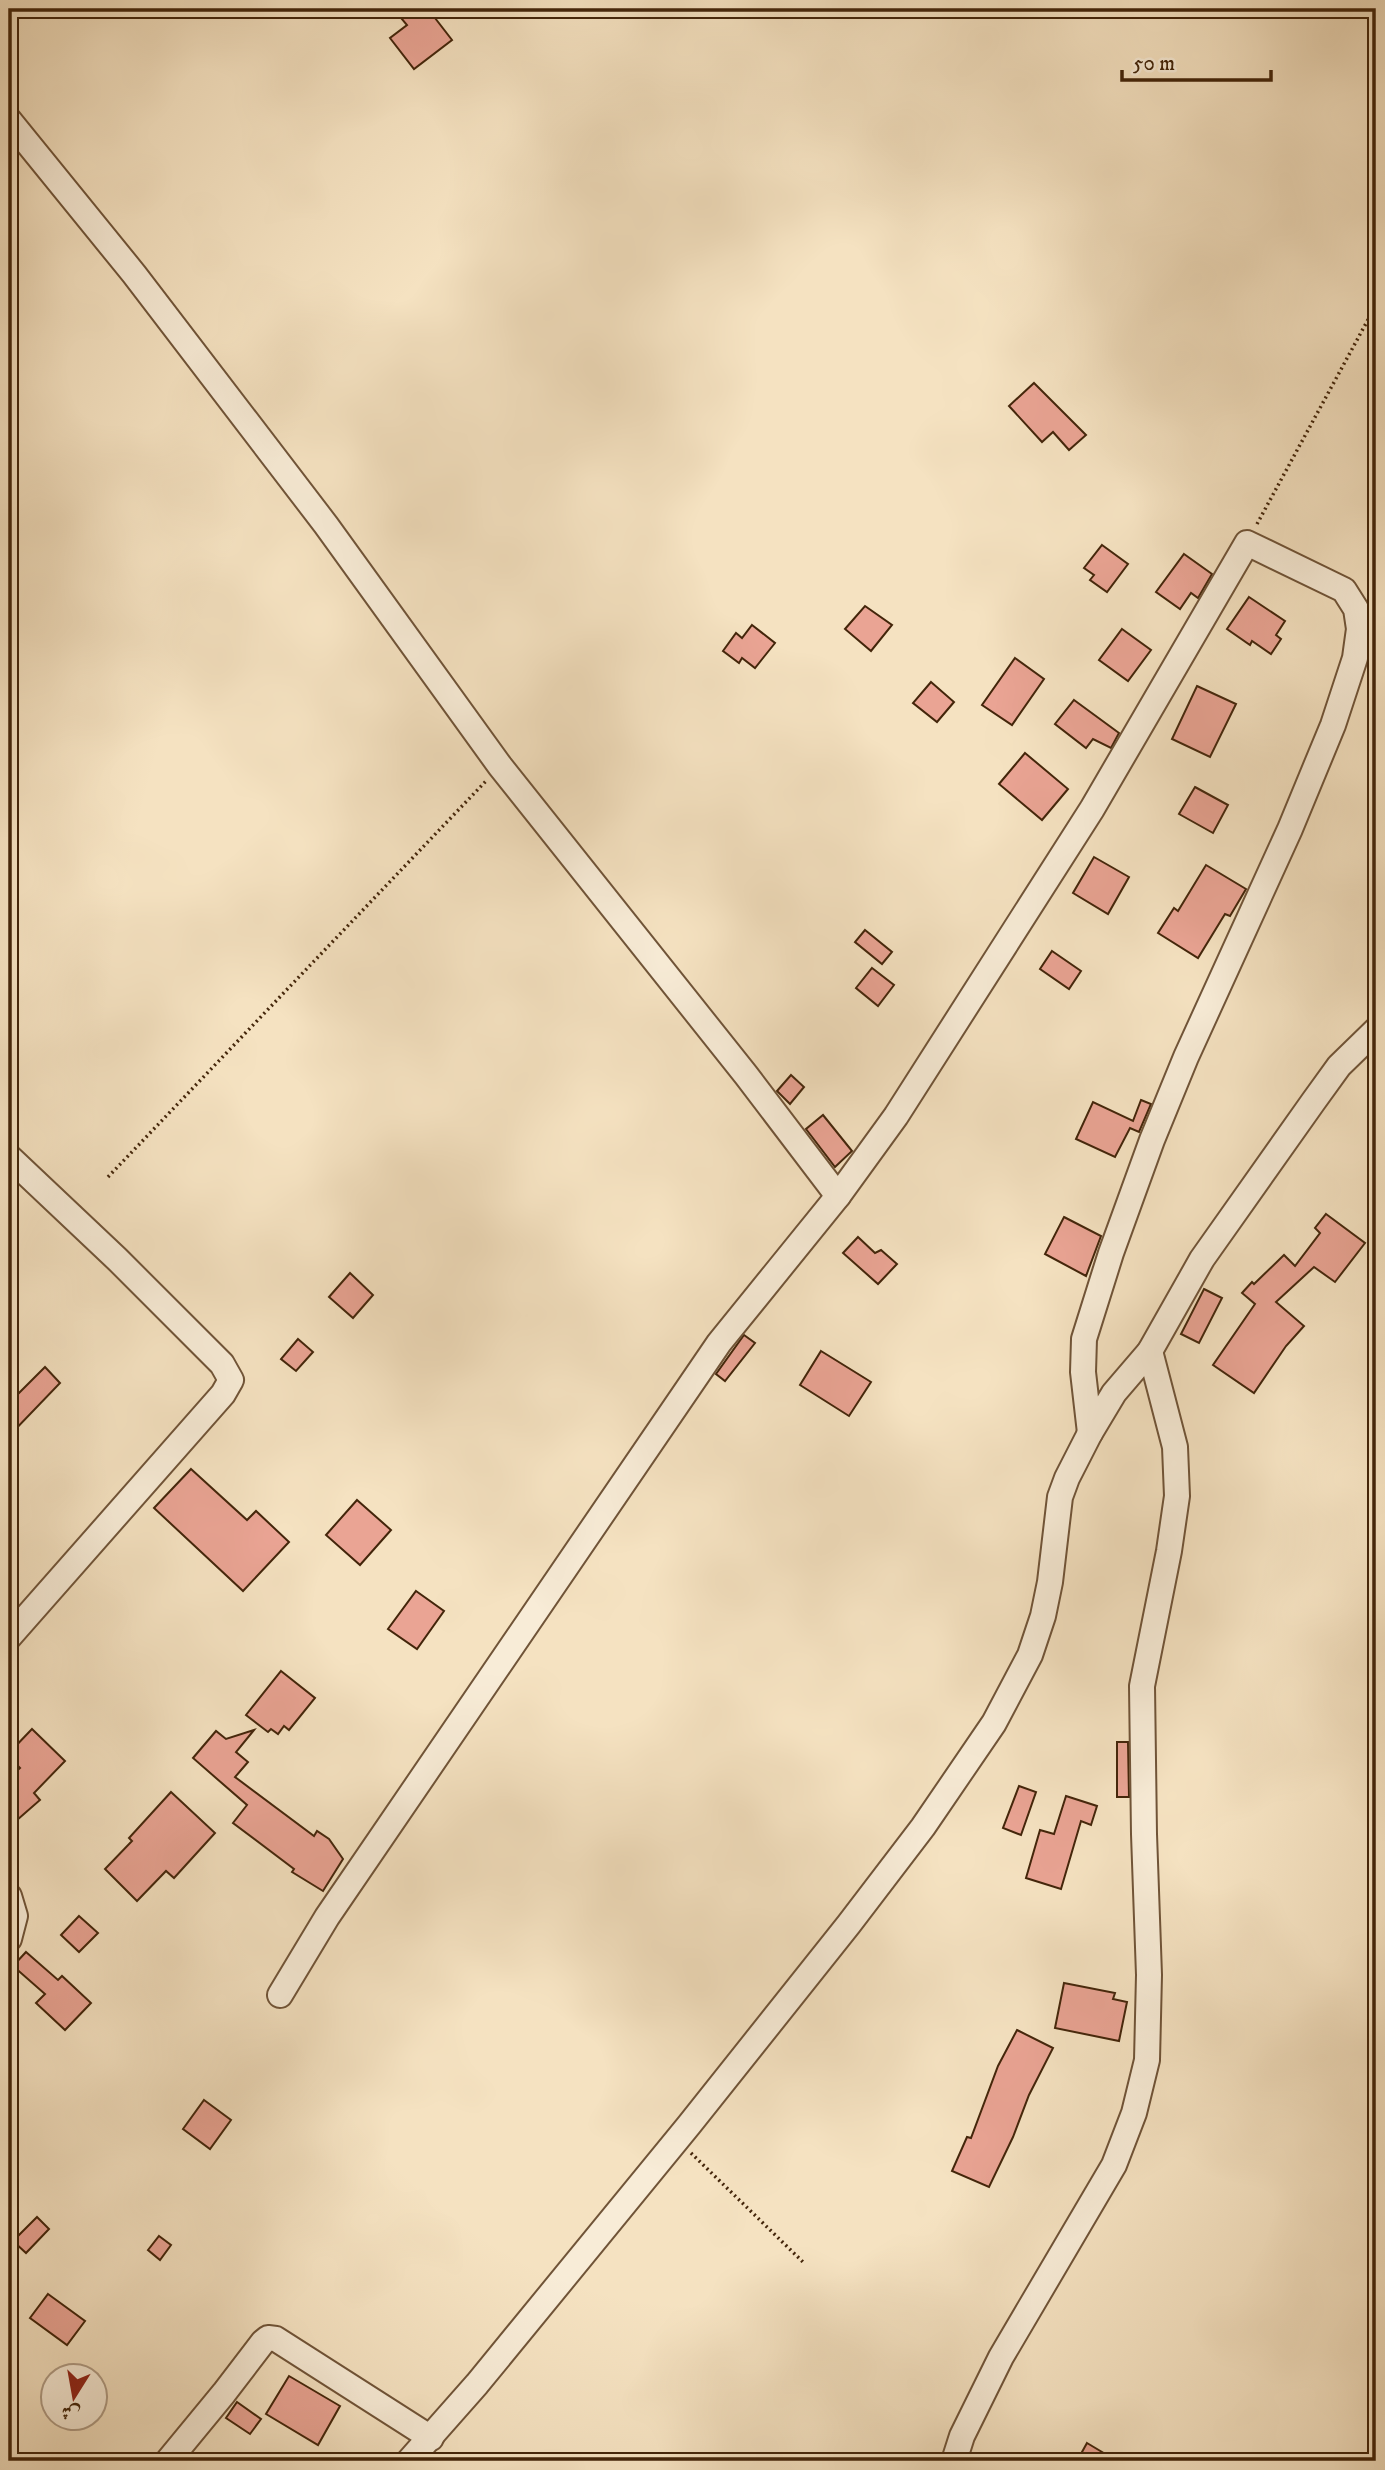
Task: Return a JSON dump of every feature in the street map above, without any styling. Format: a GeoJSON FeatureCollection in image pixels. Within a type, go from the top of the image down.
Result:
{"type":"FeatureCollection","features":[{"type":"Feature","properties":{"kind":"street"},"geometry":{"type":"LineString","coordinates":[[9,121],[134,274],[326,525],[500,766],[738,1065],[838,1196]]}},
{"type":"Feature","properties":{"kind":"street"},"geometry":{"type":"LineString","coordinates":[[280,1995],[327,1917],[704,1364],[838,1196],[896,1116],[1092,809],[1247,543],[1344,590],[1356,609],[1359,629],[1355,658],[1333,724],[1290,829],[1186,1058],[1152,1140],[1107,1264],[1084,1339],[1083,1372],[1090,1433]]}},
{"type":"Feature","properties":{"kind":"street"},"geometry":{"type":"LineString","coordinates":[[409,2461],[431,2438],[677,2139],[923,1827],[993,1723],[1030,1655],[1050,1582],[1060,1497],[1066,1478],[1090,1433],[1114,1393],[1150,1351],[1202,1259],[1339,1066],[1376,1030]]}},
{"type":"Feature","properties":{"kind":"street"},"geometry":{"type":"LineString","coordinates":[[9,1157],[117,1259],[222,1364],[231,1380],[223,1394],[9,1637]]}},
{"type":"Feature","properties":{"kind":"street"},"geometry":{"type":"LineString","coordinates":[[954,2461],[962,2436],[1001,2357],[1114,2165],[1134,2113],[1147,2060],[1149,1975],[1142,1686],[1177,1496],[1175,1447],[1150,1351]]}},
{"type":"Feature","properties":{"kind":"street"},"geometry":{"type":"LineString","coordinates":[[9,1896],[15,1916],[9,1939]]}},
{"type":"Feature","properties":{"kind":"street"},"geometry":{"type":"LineString","coordinates":[[168,2461],[262,2342],[268,2338],[276,2339],[431,2438]]}},
{"type":"Feature","properties":{"kind":"path"},"geometry":{"type":"LineString","coordinates":[[1247,543],[1376,305]]}},
{"type":"Feature","properties":{"kind":"path"},"geometry":{"type":"LineString","coordinates":[[108,1177],[500,766]]}},
{"type":"Feature","properties":{"kind":"path"},"geometry":{"type":"LineString","coordinates":[[677,2139],[803,2262]]}},
{"type":"Feature","properties":{"kind":"building"},"geometry":{"type":"Polygon","coordinates":[[[413,9],[428,9],[452,40],[414,69],[390,38],[407,25],[401,18],[413,9]]]}},
{"type":"Feature","properties":{"kind":"building"},"geometry":{"type":"Polygon","coordinates":[[[1034,383],[1086,435],[1069,450],[1053,432],[1042,442],[1009,406],[1034,383]]]}},
{"type":"Feature","properties":{"kind":"building"},"geometry":{"type":"Polygon","coordinates":[[[1102,545],[1128,564],[1107,592],[1090,580],[1094,575],[1084,568],[1102,545]]]}},
{"type":"Feature","properties":{"kind":"building"},"geometry":{"type":"Polygon","coordinates":[[[1184,554],[1212,574],[1198,598],[1191,593],[1180,609],[1156,592],[1184,554]]]}},
{"type":"Feature","properties":{"kind":"building"},"geometry":{"type":"Polygon","coordinates":[[[1249,597],[1285,621],[1276,635],[1281,639],[1271,654],[1252,641],[1250,645],[1227,629],[1249,597]]]}},
{"type":"Feature","properties":{"kind":"building"},"geometry":{"type":"Polygon","coordinates":[[[865,606],[892,625],[871,651],[845,629],[865,606]]]}},
{"type":"Feature","properties":{"kind":"building"},"geometry":{"type":"Polygon","coordinates":[[[752,625],[775,643],[755,668],[742,658],[739,663],[723,651],[736,633],[742,638],[752,625]]]}},
{"type":"Feature","properties":{"kind":"building"},"geometry":{"type":"Polygon","coordinates":[[[1122,629],[1151,650],[1128,681],[1099,660],[1122,629]]]}},
{"type":"Feature","properties":{"kind":"building"},"geometry":{"type":"Polygon","coordinates":[[[1015,658],[1044,679],[1012,725],[982,705],[1015,658]]]}},
{"type":"Feature","properties":{"kind":"building"},"geometry":{"type":"Polygon","coordinates":[[[931,682],[954,702],[937,722],[913,703],[931,682]]]}},
{"type":"Feature","properties":{"kind":"building"},"geometry":{"type":"Polygon","coordinates":[[[1197,686],[1236,704],[1210,757],[1172,739],[1197,686]]]}},
{"type":"Feature","properties":{"kind":"building"},"geometry":{"type":"Polygon","coordinates":[[[1074,700],[1119,733],[1111,748],[1093,739],[1086,748],[1055,724],[1074,700]]]}},
{"type":"Feature","properties":{"kind":"building"},"geometry":{"type":"Polygon","coordinates":[[[1025,753],[1068,789],[1042,820],[999,784],[1025,753]]]}},
{"type":"Feature","properties":{"kind":"building"},"geometry":{"type":"Polygon","coordinates":[[[1195,787],[1228,805],[1213,833],[1179,814],[1195,787]]]}},
{"type":"Feature","properties":{"kind":"building"},"geometry":{"type":"Polygon","coordinates":[[[1094,857],[1129,877],[1108,914],[1073,893],[1094,857]]]}},
{"type":"Feature","properties":{"kind":"building"},"geometry":{"type":"Polygon","coordinates":[[[1206,865],[1246,889],[1230,916],[1225,914],[1198,958],[1158,933],[1174,908],[1178,911],[1206,865]]]}},
{"type":"Feature","properties":{"kind":"building"},"geometry":{"type":"Polygon","coordinates":[[[865,930],[892,952],[882,964],[855,942],[865,930]]]}},
{"type":"Feature","properties":{"kind":"building"},"geometry":{"type":"Polygon","coordinates":[[[1052,951],[1081,971],[1069,989],[1040,969],[1052,951]]]}},
{"type":"Feature","properties":{"kind":"building"},"geometry":{"type":"Polygon","coordinates":[[[872,968],[894,985],[878,1006],[856,988],[872,968]]]}},
{"type":"Feature","properties":{"kind":"building"},"geometry":{"type":"Polygon","coordinates":[[[791,1075],[804,1087],[790,1104],[777,1091],[791,1075]]]}},
{"type":"Feature","properties":{"kind":"building"},"geometry":{"type":"Polygon","coordinates":[[[1141,1100],[1151,1104],[1139,1132],[1130,1128],[1115,1157],[1076,1139],[1093,1102],[1133,1121],[1141,1100]]]}},
{"type":"Feature","properties":{"kind":"building"},"geometry":{"type":"Polygon","coordinates":[[[823,1115],[852,1151],[835,1167],[806,1129],[823,1115]]]}},
{"type":"Feature","properties":{"kind":"building"},"geometry":{"type":"Polygon","coordinates":[[[1326,1214],[1365,1243],[1335,1282],[1314,1267],[1276,1302],[1304,1326],[1286,1346],[1254,1393],[1213,1365],[1255,1304],[1242,1293],[1284,1255],[1295,1266],[1320,1233],[1315,1228],[1326,1214]]]}},
{"type":"Feature","properties":{"kind":"building"},"geometry":{"type":"Polygon","coordinates":[[[1064,1217],[1101,1236],[1086,1276],[1045,1254],[1064,1217]]]}},
{"type":"Feature","properties":{"kind":"building"},"geometry":{"type":"Polygon","coordinates":[[[858,1237],[875,1253],[881,1250],[897,1264],[878,1284],[843,1253],[858,1237]]]}},
{"type":"Feature","properties":{"kind":"building"},"geometry":{"type":"Polygon","coordinates":[[[350,1273],[373,1295],[353,1318],[329,1297],[350,1273]]]}},
{"type":"Feature","properties":{"kind":"building"},"geometry":{"type":"Polygon","coordinates":[[[1204,1289],[1222,1298],[1199,1343],[1181,1334],[1204,1289]]]}},
{"type":"Feature","properties":{"kind":"building"},"geometry":{"type":"Polygon","coordinates":[[[744,1335],[755,1343],[725,1381],[716,1374],[744,1335]]]}},
{"type":"Feature","properties":{"kind":"building"},"geometry":{"type":"Polygon","coordinates":[[[298,1339],[313,1352],[296,1371],[281,1359],[298,1339]]]}},
{"type":"Feature","properties":{"kind":"building"},"geometry":{"type":"Polygon","coordinates":[[[821,1351],[871,1382],[849,1416],[800,1385],[821,1351]]]}},
{"type":"Feature","properties":{"kind":"building"},"geometry":{"type":"Polygon","coordinates":[[[45,1367],[60,1383],[9,1436],[9,1403],[45,1367]]]}},
{"type":"Feature","properties":{"kind":"building"},"geometry":{"type":"Polygon","coordinates":[[[191,1469],[247,1520],[256,1511],[289,1542],[243,1591],[154,1508],[191,1469]]]}},
{"type":"Feature","properties":{"kind":"building"},"geometry":{"type":"Polygon","coordinates":[[[357,1500],[391,1530],[360,1565],[326,1535],[357,1500]]]}},
{"type":"Feature","properties":{"kind":"building"},"geometry":{"type":"Polygon","coordinates":[[[416,1591],[444,1611],[417,1649],[388,1629],[416,1591]]]}},
{"type":"Feature","properties":{"kind":"building"},"geometry":{"type":"Polygon","coordinates":[[[281,1671],[315,1698],[289,1730],[284,1726],[278,1734],[271,1729],[268,1732],[246,1715],[281,1671]]]}},
{"type":"Feature","properties":{"kind":"building"},"geometry":{"type":"Polygon","coordinates":[[[32,1729],[65,1761],[34,1793],[40,1800],[9,1827],[9,1778],[20,1768],[9,1757],[9,1753],[32,1729]]]}},
{"type":"Feature","properties":{"kind":"building"},"geometry":{"type":"Polygon","coordinates":[[[254,1730],[236,1752],[248,1762],[235,1777],[314,1836],[317,1831],[329,1839],[343,1859],[323,1891],[292,1872],[294,1869],[233,1823],[247,1805],[193,1758],[216,1731],[226,1739],[254,1730]]]}},
{"type":"Feature","properties":{"kind":"building"},"geometry":{"type":"Polygon","coordinates":[[[1117,1742],[1128,1742],[1129,1797],[1117,1797],[1117,1742]]]}},
{"type":"Feature","properties":{"kind":"building"},"geometry":{"type":"Polygon","coordinates":[[[1019,1786],[1036,1792],[1021,1835],[1003,1828],[1019,1786]]]}},
{"type":"Feature","properties":{"kind":"building"},"geometry":{"type":"Polygon","coordinates":[[[171,1792],[215,1833],[174,1878],[166,1871],[137,1901],[105,1869],[132,1841],[129,1838],[171,1792]]]}},
{"type":"Feature","properties":{"kind":"building"},"geometry":{"type":"Polygon","coordinates":[[[1066,1796],[1097,1806],[1091,1825],[1081,1821],[1061,1889],[1026,1878],[1040,1830],[1054,1834],[1066,1796]]]}},
{"type":"Feature","properties":{"kind":"building"},"geometry":{"type":"Polygon","coordinates":[[[79,1916],[98,1933],[79,1952],[61,1935],[79,1916]]]}},
{"type":"Feature","properties":{"kind":"building"},"geometry":{"type":"Polygon","coordinates":[[[26,1952],[58,1980],[62,1976],[91,2003],[65,2030],[36,2003],[45,1994],[13,1966],[26,1952]]]}},
{"type":"Feature","properties":{"kind":"building"},"geometry":{"type":"Polygon","coordinates":[[[1064,1983],[1115,1993],[1113,1999],[1127,2002],[1119,2041],[1055,2028],[1064,1983]]]}},
{"type":"Feature","properties":{"kind":"building"},"geometry":{"type":"Polygon","coordinates":[[[1017,2030],[1053,2048],[1029,2095],[989,2187],[952,2171],[967,2137],[971,2138],[998,2066],[1017,2030]]]}},
{"type":"Feature","properties":{"kind":"building"},"geometry":{"type":"Polygon","coordinates":[[[204,2100],[231,2120],[210,2149],[183,2129],[204,2100]]]}},
{"type":"Feature","properties":{"kind":"building"},"geometry":{"type":"Polygon","coordinates":[[[37,2217],[49,2229],[26,2253],[13,2241],[37,2217]]]}},
{"type":"Feature","properties":{"kind":"building"},"geometry":{"type":"Polygon","coordinates":[[[159,2236],[171,2245],[160,2260],[148,2250],[159,2236]]]}},
{"type":"Feature","properties":{"kind":"building"},"geometry":{"type":"Polygon","coordinates":[[[48,2294],[85,2321],[67,2345],[30,2318],[48,2294]]]}},
{"type":"Feature","properties":{"kind":"building"},"geometry":{"type":"Polygon","coordinates":[[[289,2376],[340,2406],[318,2445],[266,2414],[289,2376]]]}},
{"type":"Feature","properties":{"kind":"building"},"geometry":{"type":"Polygon","coordinates":[[[237,2402],[261,2419],[250,2434],[226,2418],[237,2402]]]}},
{"type":"Feature","properties":{"kind":"building"},"geometry":{"type":"Polygon","coordinates":[[[1087,2443],[1117,2461],[1077,2461],[1087,2443]]]}}]}
